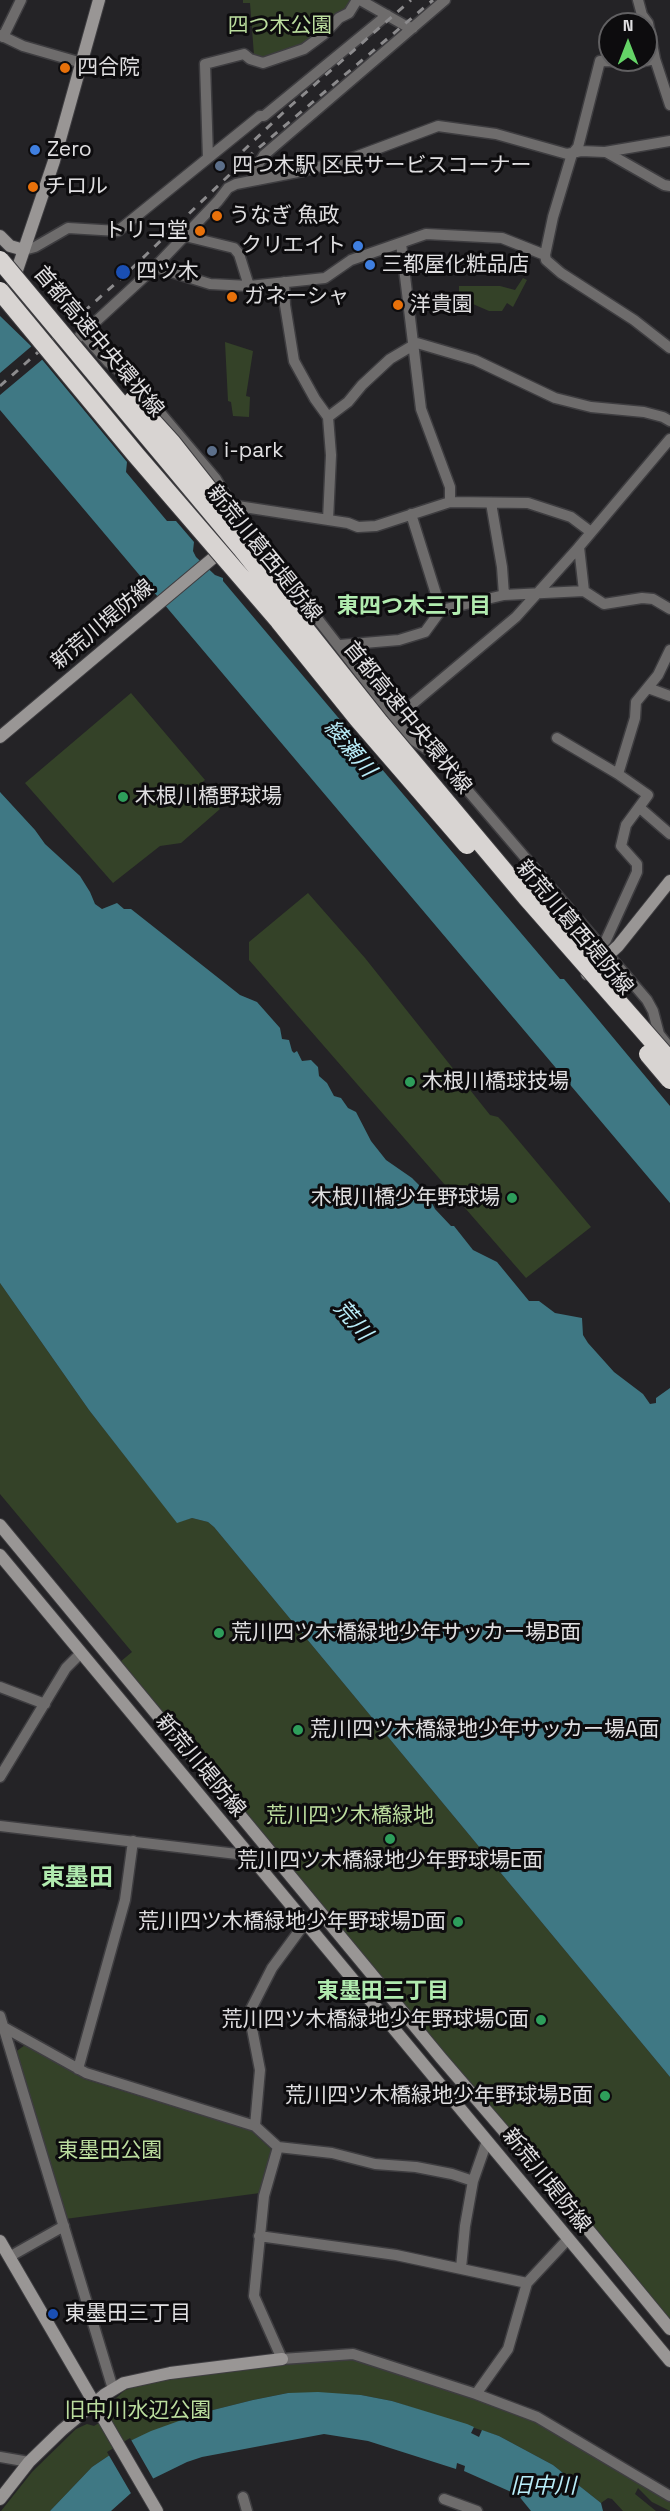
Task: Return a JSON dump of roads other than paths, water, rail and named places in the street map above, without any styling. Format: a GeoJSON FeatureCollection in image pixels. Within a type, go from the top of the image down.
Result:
{"type":"FeatureCollection","features":[{"type":"Feature","properties":{"kind":"highway"},"geometry":{"type":"LineString","coordinates":[[0,247],[111,377],[172,443],[297,602],[385,724]]}},
{"type":"Feature","properties":{"kind":"highway","name":"首都高速中央環状線"},"geometry":{"type":"LineString","coordinates":[[0,260],[226,530],[526,897],[670,1061]]}},
{"type":"Feature","properties":{"kind":"highway","name":"首都高速中央環状線"},"geometry":{"type":"LineString","coordinates":[[4,284],[358,719],[670,1080]]}},
{"type":"Feature","properties":{"kind":"main road"},"geometry":{"type":"LineString","coordinates":[[4,284],[24,250],[54,160],[99,0]]}},
{"type":"Feature","properties":{"kind":"main road"},"geometry":{"type":"LineString","coordinates":[[0,236],[10,246],[24,250]]}},
{"type":"Feature","properties":{"kind":"main road","name":"新荒川葛西堤防線"},"geometry":{"type":"LineString","coordinates":[[0,260],[4,284]]}},
{"type":"Feature","properties":{"kind":"main road","name":"新荒川葛西堤防線"},"geometry":{"type":"LineString","coordinates":[[0,269],[4,284],[68,348],[135,427],[319,652],[385,724],[587,974],[670,1071]]}},
{"type":"Feature","properties":{"kind":"main road","name":"新荒川堤防線"},"geometry":{"type":"LineString","coordinates":[[0,737],[230,544]]}},
{"type":"Feature","properties":{"kind":"main road"},"geometry":{"type":"LineString","coordinates":[[587,974],[609,955],[670,880]]}},
{"type":"Feature","properties":{"kind":"main road","name":"新荒川堤防線"},"geometry":{"type":"LineString","coordinates":[[0,1525],[441,2058],[517,2145],[670,2329]]}},
{"type":"Feature","properties":{"kind":"main road","name":"新荒川堤防線"},"geometry":{"type":"LineString","coordinates":[[0,1556],[670,2361]]}},
{"type":"Feature","properties":{"kind":"main road"},"geometry":{"type":"LineString","coordinates":[[0,2241],[157,2511]]}},
{"type":"Feature","properties":{"kind":"main road"},"geometry":{"type":"LineString","coordinates":[[0,2499],[29,2462],[98,2407],[113,2389],[124,2383],[160,2375],[282,2358]]}},
{"type":"Feature","properties":{"kind":"street"},"geometry":{"type":"LineString","coordinates":[[21,0],[2,36],[23,46],[82,63]]}},
{"type":"Feature","properties":{"kind":"street"},"geometry":{"type":"LineString","coordinates":[[208,158],[205,64],[244,54],[250,59],[263,63],[304,49],[339,18],[349,13],[359,0],[413,28]]}},
{"type":"Feature","properties":{"kind":"street"},"geometry":{"type":"LineString","coordinates":[[258,180],[258,165],[264,155],[445,0]]}},
{"type":"Feature","properties":{"kind":"street"},"geometry":{"type":"LineString","coordinates":[[24,250],[35,247],[68,228],[117,231],[260,116],[264,116],[387,15]]}},
{"type":"Feature","properties":{"kind":"street"},"geometry":{"type":"LineString","coordinates":[[658,68],[670,105]]}},
{"type":"Feature","properties":{"kind":"street"},"geometry":{"type":"LineString","coordinates":[[598,69],[578,147],[572,154],[545,255],[546,260],[561,273],[634,320],[670,348]]}},
{"type":"Feature","properties":{"kind":"street"},"geometry":{"type":"LineString","coordinates":[[68,348],[155,267],[228,188],[236,184],[303,171],[355,157],[438,126],[496,134],[572,154],[581,151],[605,152],[670,141]]}},
{"type":"Feature","properties":{"kind":"street"},"geometry":{"type":"LineString","coordinates":[[605,152],[664,185],[670,186]]}},
{"type":"Feature","properties":{"kind":"street"},"geometry":{"type":"LineString","coordinates":[[155,267],[210,284],[249,286],[326,278],[351,260],[426,234],[502,238],[545,255]]}},
{"type":"Feature","properties":{"kind":"street"},"geometry":{"type":"LineString","coordinates":[[185,236],[234,248],[239,254],[249,286]]}},
{"type":"Feature","properties":{"kind":"street"},"geometry":{"type":"LineString","coordinates":[[401,243],[421,409],[450,487],[450,502]]}},
{"type":"Feature","properties":{"kind":"street"},"geometry":{"type":"LineString","coordinates":[[284,282],[285,305],[294,361],[328,417],[331,455],[328,520]]}},
{"type":"Feature","properties":{"kind":"street"},"geometry":{"type":"LineString","coordinates":[[83,334],[108,362],[136,384],[216,479],[231,505],[340,645],[385,724],[410,737],[440,758],[647,1000],[670,1048]]}},
{"type":"Feature","properties":{"kind":"street"},"geometry":{"type":"LineString","coordinates":[[328,417],[348,402],[362,385],[390,359],[417,343],[457,353],[495,368],[555,398],[591,407],[644,412],[670,421]]}},
{"type":"Feature","properties":{"kind":"street"},"geometry":{"type":"LineString","coordinates":[[385,724],[516,617],[579,547],[670,439]]}},
{"type":"Feature","properties":{"kind":"street"},"geometry":{"type":"LineString","coordinates":[[231,505],[358,527],[376,526],[450,502],[528,503],[571,517],[591,532]]}},
{"type":"Feature","properties":{"kind":"street"},"geometry":{"type":"LineString","coordinates":[[491,502],[502,567],[504,595]]}},
{"type":"Feature","properties":{"kind":"street"},"geometry":{"type":"LineString","coordinates":[[411,514],[441,610]]}},
{"type":"Feature","properties":{"kind":"street"},"geometry":{"type":"LineString","coordinates":[[579,547],[584,591]]}},
{"type":"Feature","properties":{"kind":"street"},"geometry":{"type":"LineString","coordinates":[[340,645],[399,640],[425,632],[441,610],[504,595],[584,591],[604,604],[653,598],[670,609]]}},
{"type":"Feature","properties":{"kind":"street"},"geometry":{"type":"LineString","coordinates":[[618,774],[635,718],[636,702],[658,675],[670,650]]}},
{"type":"Feature","properties":{"kind":"street"},"geometry":{"type":"LineString","coordinates":[[648,688],[670,696]]}},
{"type":"Feature","properties":{"kind":"street"},"geometry":{"type":"LineString","coordinates":[[557,738],[618,774],[648,795],[626,825],[621,846],[637,864],[637,872],[606,940],[601,945]]}},
{"type":"Feature","properties":{"kind":"street"},"geometry":{"type":"LineString","coordinates":[[640,808],[670,834]]}},
{"type":"Feature","properties":{"kind":"street"},"geometry":{"type":"LineString","coordinates":[[657,1024],[670,1030]]}},
{"type":"Feature","properties":{"kind":"street"},"geometry":{"type":"LineString","coordinates":[[640,1036],[657,1024]]}},
{"type":"Feature","properties":{"kind":"street"},"geometry":{"type":"LineString","coordinates":[[0,1777],[66,1668],[81,1653]]}},
{"type":"Feature","properties":{"kind":"street"},"geometry":{"type":"LineString","coordinates":[[0,1688],[45,1704]]}},
{"type":"Feature","properties":{"kind":"street"},"geometry":{"type":"LineString","coordinates":[[0,1826],[237,1854],[247,1853]]}},
{"type":"Feature","properties":{"kind":"street"},"geometry":{"type":"LineString","coordinates":[[78,2069],[124,1900],[133,1841]]}},
{"type":"Feature","properties":{"kind":"street"},"geometry":{"type":"LineString","coordinates":[[255,2126],[260,2070],[249,2013],[272,1968],[305,1923]]}},
{"type":"Feature","properties":{"kind":"street"},"geometry":{"type":"LineString","coordinates":[[1,2022],[78,2069],[255,2126],[278,2147],[332,2153],[390,2166],[416,2167],[473,2181]]}},
{"type":"Feature","properties":{"kind":"street"},"geometry":{"type":"LineString","coordinates":[[1,2022],[113,2389]]}},
{"type":"Feature","properties":{"kind":"street"},"geometry":{"type":"LineString","coordinates":[[461,2268],[473,2181],[487,2141]]}},
{"type":"Feature","properties":{"kind":"street"},"geometry":{"type":"LineString","coordinates":[[278,2147],[264,2196],[254,2296],[282,2358],[353,2354],[476,2394],[537,2417],[670,2496]]}},
{"type":"Feature","properties":{"kind":"street"},"geometry":{"type":"LineString","coordinates":[[9,2257],[64,2226]]}},
{"type":"Feature","properties":{"kind":"street"},"geometry":{"type":"LineString","coordinates":[[259,2236],[396,2255],[527,2283]]}},
{"type":"Feature","properties":{"kind":"street"},"geometry":{"type":"LineString","coordinates":[[476,2394],[508,2349],[527,2283],[568,2239]]}},
{"type":"Feature","properties":{"kind":"street"},"geometry":{"type":"LineString","coordinates":[[0,2457],[29,2462]]}},
{"type":"Feature","properties":{"kind":"street"},"geometry":{"type":"LineString","coordinates":[[243,2497],[246,2511]]}},
{"type":"Feature","properties":{"kind":"street"},"geometry":{"type":"LineString","coordinates":[[444,2499],[477,2511]]}},
{"type":"Feature","properties":{"kind":"water","name":"綾瀬川"},"geometry":{"type":"Polygon","coordinates":[[[0,316],[30,345],[127,462],[126,472],[167,521],[176,521],[194,542],[193,551],[196,557],[215,575],[223,578],[223,581],[358,741],[560,979],[564,979],[670,1106],[670,1203],[0,410],[0,316]]]}},
{"type":"Feature","properties":{"kind":"water","name":"荒川"},"geometry":{"type":"Polygon","coordinates":[[[0,792],[45,844],[80,876],[95,904],[102,909],[117,903],[124,909],[131,909],[240,995],[257,1002],[280,1028],[282,1039],[289,1040],[292,1051],[294,1053],[297,1051],[302,1061],[311,1060],[318,1067],[319,1076],[327,1083],[334,1096],[341,1098],[348,1108],[356,1112],[371,1141],[386,1160],[412,1178],[427,1193],[435,1209],[451,1226],[454,1226],[473,1250],[497,1262],[529,1301],[539,1301],[555,1313],[582,1318],[583,1335],[588,1343],[614,1372],[643,1394],[650,1404],[656,1403],[656,1398],[670,1388],[670,2077],[214,1527],[208,1522],[192,1518],[177,1523],[89,1410],[0,1283],[0,792]]]}},
{"type":"Feature","properties":{"kind":"water","name":"旧中川"},"geometry":{"type":"Polygon","coordinates":[[[318,2392],[361,2395],[392,2401],[467,2424],[474,2427],[471,2433],[479,2437],[482,2430],[499,2436],[553,2465],[601,2503],[603,2511],[531,2511],[518,2495],[464,2471],[465,2466],[457,2463],[456,2469],[368,2441],[324,2434],[202,2457],[187,2462],[140,2485],[111,2511],[50,2511],[92,2467],[132,2440],[151,2431],[201,2413],[253,2400],[288,2393],[318,2392]]]}},
{"type":"Feature","properties":{"kind":"railway"},"geometry":{"type":"LineString","coordinates":[[243,151],[287,109],[411,0]]}},
{"type":"Feature","properties":{"kind":"railway"},"geometry":{"type":"LineString","coordinates":[[0,386],[125,275],[248,157],[433,0]]}},
{"type":"Feature","properties":{"kind":"place","name":"四合院"},"geometry":{"type":"Point","coordinates":[65,68]}},
{"type":"Feature","properties":{"kind":"place","name":"Zero"},"geometry":{"type":"Point","coordinates":[35,150]}},
{"type":"Feature","properties":{"kind":"place","name":"四つ木駅 区民サービスコーナー"},"geometry":{"type":"Point","coordinates":[220,166]}},
{"type":"Feature","properties":{"kind":"place","name":"チロル"},"geometry":{"type":"Point","coordinates":[33,187]}},
{"type":"Feature","properties":{"kind":"place","name":"うなぎ 魚政"},"geometry":{"type":"Point","coordinates":[217,216]}},
{"type":"Feature","properties":{"kind":"place","name":"トリコ堂"},"geometry":{"type":"Point","coordinates":[200,231]}},
{"type":"Feature","properties":{"kind":"place","name":"クリエイト"},"geometry":{"type":"Point","coordinates":[358,246]}},
{"type":"Feature","properties":{"kind":"place","name":"三都屋化粧品店"},"geometry":{"type":"Point","coordinates":[370,265]}},
{"type":"Feature","properties":{"kind":"place","name":"四ツ木"},"geometry":{"type":"Point","coordinates":[123,272]}},
{"type":"Feature","properties":{"kind":"place","name":"ガネーシャ"},"geometry":{"type":"Point","coordinates":[232,297]}},
{"type":"Feature","properties":{"kind":"place","name":"洋貴園"},"geometry":{"type":"Point","coordinates":[398,305]}},
{"type":"Feature","properties":{"kind":"place","name":"i-park"},"geometry":{"type":"Point","coordinates":[212,451]}},
{"type":"Feature","properties":{"kind":"place","name":"木根川橋野球場"},"geometry":{"type":"Point","coordinates":[123,797]}},
{"type":"Feature","properties":{"kind":"place","name":"木根川橋球技場"},"geometry":{"type":"Point","coordinates":[410,1082]}},
{"type":"Feature","properties":{"kind":"place","name":"木根川橋少年野球場"},"geometry":{"type":"Point","coordinates":[512,1198]}},
{"type":"Feature","properties":{"kind":"place","name":"荒川四ツ木橋緑地少年サッカー場B面"},"geometry":{"type":"Point","coordinates":[219,1633]}},
{"type":"Feature","properties":{"kind":"place","name":"荒川四ツ木橋緑地少年サッカー場A面"},"geometry":{"type":"Point","coordinates":[298,1730]}},
{"type":"Feature","properties":{"kind":"place","name":"荒川四ツ木橋緑地少年野球場E面"},"geometry":{"type":"Point","coordinates":[390,1839]}},
{"type":"Feature","properties":{"kind":"place","name":"荒川四ツ木橋緑地少年野球場D面"},"geometry":{"type":"Point","coordinates":[458,1922]}},
{"type":"Feature","properties":{"kind":"place","name":"荒川四ツ木橋緑地少年野球場C面"},"geometry":{"type":"Point","coordinates":[541,2020]}},
{"type":"Feature","properties":{"kind":"place","name":"荒川四ツ木橋緑地少年野球場B面"},"geometry":{"type":"Point","coordinates":[605,2096]}},
{"type":"Feature","properties":{"kind":"place","name":"東墨田三丁目"},"geometry":{"type":"Point","coordinates":[53,2314]}},
{"type":"Feature","properties":{"kind":"district","name":"東四つ木三丁目"},"geometry":{"type":"Point","coordinates":[414,607]}},
{"type":"Feature","properties":{"kind":"district","name":"東墨田"},"geometry":{"type":"Point","coordinates":[77,1878]}},
{"type":"Feature","properties":{"kind":"district","name":"東墨田三丁目"},"geometry":{"type":"Point","coordinates":[383,1992]}},
{"type":"Feature","properties":{"kind":"park label","name":"四つ木公園"},"geometry":{"type":"Point","coordinates":[280,26]}},
{"type":"Feature","properties":{"kind":"park label","name":"荒川四ツ木橋緑地"},"geometry":{"type":"Point","coordinates":[350,1816]}},
{"type":"Feature","properties":{"kind":"park label","name":"東墨田公園"},"geometry":{"type":"Point","coordinates":[110,2151]}},
{"type":"Feature","properties":{"kind":"park label","name":"旧中川水辺公園"},"geometry":{"type":"Point","coordinates":[138,2411]}}]}
